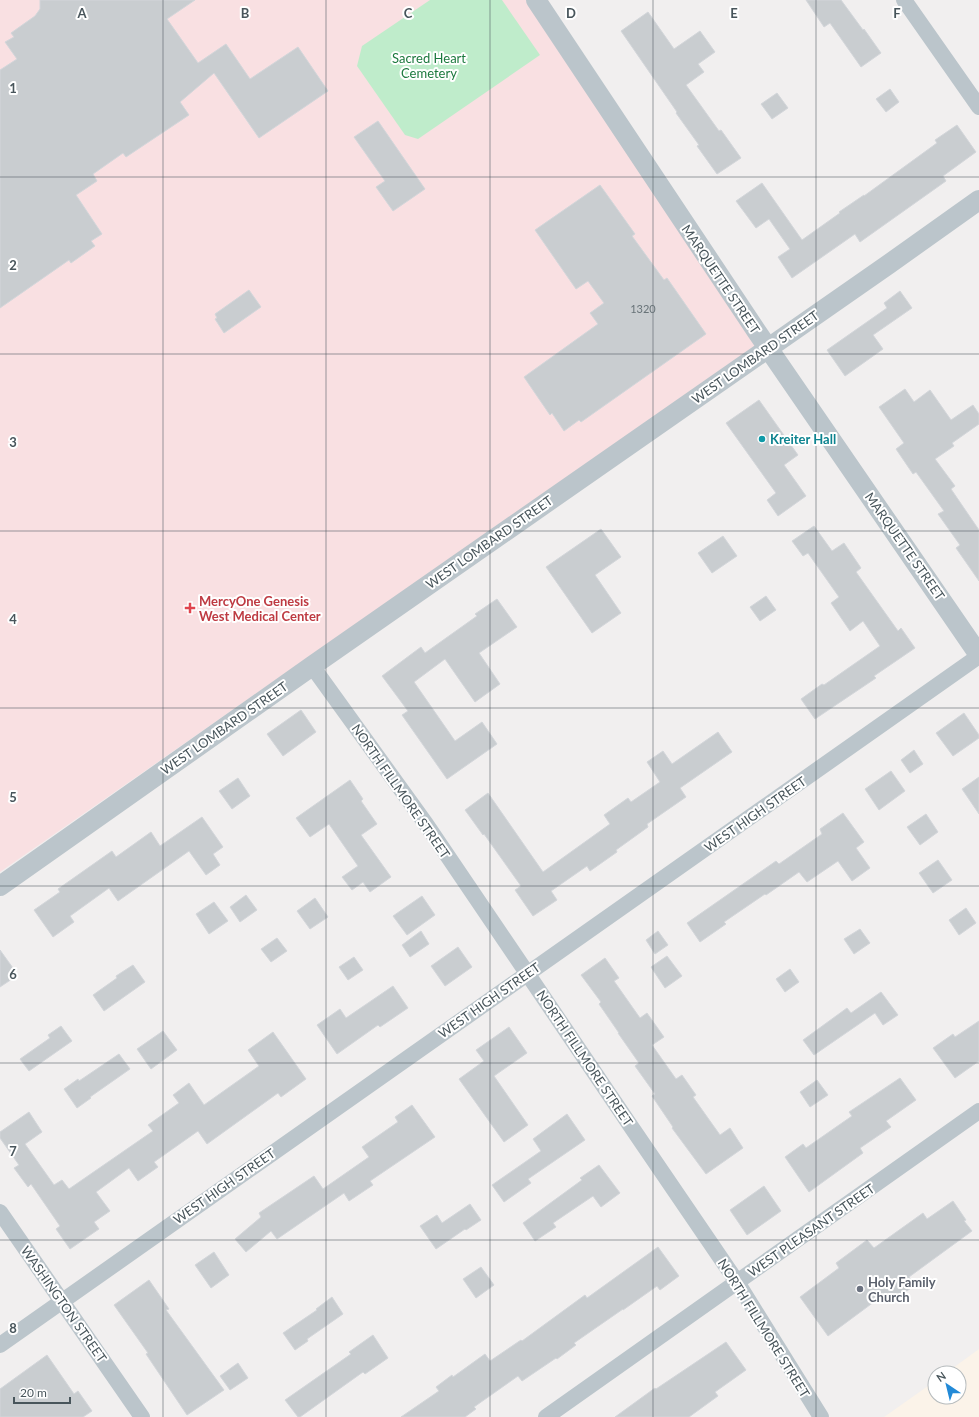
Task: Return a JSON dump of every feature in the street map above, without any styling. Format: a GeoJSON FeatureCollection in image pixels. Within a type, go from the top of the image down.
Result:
{"type":"FeatureCollection","features":[{"type":"Feature","properties":{"kind":"street","name":"MARQUETTE STREET"},"geometry":{"type":"LineString","coordinates":[[536,0],[768,347],[979,655]]}},
{"type":"Feature","properties":{"kind":"street"},"geometry":{"type":"LineString","coordinates":[[904,0],[979,107]]}},
{"type":"Feature","properties":{"kind":"street","name":"WEST LOMBARD STREET"},"geometry":{"type":"LineString","coordinates":[[0,886],[979,200]]}},
{"type":"Feature","properties":{"kind":"street","name":"WEST HIGH STREET"},"geometry":{"type":"LineString","coordinates":[[0,1345],[61,1300],[979,655]]}},
{"type":"Feature","properties":{"kind":"street","name":"NORTH FILLMORE STREET"},"geometry":{"type":"LineString","coordinates":[[312,666],[426,824],[737,1282],[821,1417]]}},
{"type":"Feature","properties":{"kind":"street","name":"WEST PLEASANT STREET"},"geometry":{"type":"LineString","coordinates":[[546,1417],[979,1111]]}},
{"type":"Feature","properties":{"kind":"street","name":"WASHINGTON STREET"},"geometry":{"type":"LineString","coordinates":[[0,1212],[142,1417]]}},
{"type":"Feature","properties":{"kind":"shaded area","name":"MercyOne Genesis West Medical Center"},"geometry":{"type":"Polygon","coordinates":[[[0,0],[526,0],[759,343],[0,872],[0,0]]]}},
{"type":"Feature","properties":{"kind":"shaded area"},"geometry":{"type":"Polygon","coordinates":[[[979,1349],[979,1417],[884,1417],[927,1387],[927,1405],[967,1405],[967,1365],[957,1365],[979,1349]]]}},
{"type":"Feature","properties":{"kind":"green space","name":"Sacred Heart Cemetery"},"geometry":{"type":"Polygon","coordinates":[[[430,0],[502,0],[540,55],[418,139],[405,135],[357,66],[362,46],[430,0]]]}},
{"type":"Feature","properties":{"kind":"building"},"geometry":{"type":"Polygon","coordinates":[[[40,0],[195,0],[167,19],[198,63],[226,44],[250,79],[298,47],[328,91],[259,138],[214,73],[180,102],[189,115],[126,157],[123,153],[93,174],[97,181],[76,195],[102,234],[91,241],[95,246],[71,263],[69,260],[0,308],[0,70],[17,59],[5,42],[14,37],[11,33],[35,16],[40,9],[40,0]]]}},
{"type":"Feature","properties":{"kind":"building"},"geometry":{"type":"Polygon","coordinates":[[[806,0],[841,0],[881,53],[861,67],[830,23],[824,27],[806,0]]]}},
{"type":"Feature","properties":{"kind":"building"},"geometry":{"type":"Polygon","coordinates":[[[648,12],[674,49],[700,31],[715,52],[698,64],[704,72],[686,85],[719,131],[721,130],[741,158],[717,174],[697,146],[699,145],[676,113],[677,112],[621,31],[648,12]]]}},
{"type":"Feature","properties":{"kind":"building"},"geometry":{"type":"Polygon","coordinates":[[[890,89],[899,102],[886,112],[876,99],[890,89]]]}},
{"type":"Feature","properties":{"kind":"building"},"geometry":{"type":"Polygon","coordinates":[[[777,93],[788,108],[772,119],[761,104],[777,93]]]}},
{"type":"Feature","properties":{"kind":"building"},"geometry":{"type":"Polygon","coordinates":[[[378,121],[425,189],[393,211],[376,187],[385,181],[354,137],[378,121]]]}},
{"type":"Feature","properties":{"kind":"building"},"geometry":{"type":"Polygon","coordinates":[[[957,125],[976,152],[943,176],[946,181],[860,242],[855,234],[792,278],[778,257],[790,249],[769,219],[756,228],[736,201],[762,183],[802,240],[937,143],[935,140],[957,125]]]}},
{"type":"Feature","properties":{"kind":"building"},"geometry":{"type":"Polygon","coordinates":[[[600,185],[635,234],[632,236],[664,280],[667,278],[706,334],[581,422],[579,420],[564,431],[552,413],[550,415],[524,377],[598,324],[590,313],[604,303],[588,281],[576,289],[535,230],[600,185]]]}},
{"type":"Feature","properties":{"kind":"building"},"geometry":{"type":"Polygon","coordinates":[[[249,290],[261,307],[224,333],[215,319],[217,318],[215,314],[249,290]]]}},
{"type":"Feature","properties":{"kind":"building"},"geometry":{"type":"Polygon","coordinates":[[[900,291],[912,308],[873,335],[883,349],[845,376],[827,350],[887,308],[884,303],[900,291]]]}},
{"type":"Feature","properties":{"kind":"building"},"geometry":{"type":"Polygon","coordinates":[[[905,389],[914,402],[930,390],[951,420],[973,405],[979,414],[979,424],[952,443],[954,446],[935,459],[955,486],[951,489],[979,530],[979,581],[956,548],[960,545],[938,514],[944,511],[916,472],[913,474],[896,449],[904,443],[879,407],[905,389]]]}},
{"type":"Feature","properties":{"kind":"building","name":"Kreiter Hall"},"geometry":{"type":"Polygon","coordinates":[[[759,400],[798,455],[784,465],[806,496],[778,516],[767,500],[776,493],[726,423],[759,400]]]}},
{"type":"Feature","properties":{"kind":"building"},"geometry":{"type":"Polygon","coordinates":[[[814,526],[832,551],[844,543],[861,568],[856,572],[898,631],[901,628],[915,648],[874,676],[876,678],[815,719],[801,699],[880,646],[863,621],[850,631],[831,603],[839,597],[808,553],[803,556],[792,541],[814,526]]]}},
{"type":"Feature","properties":{"kind":"building"},"geometry":{"type":"Polygon","coordinates":[[[601,529],[621,557],[595,575],[621,613],[592,633],[546,567],[601,529]]]}},
{"type":"Feature","properties":{"kind":"building"},"geometry":{"type":"Polygon","coordinates":[[[723,536],[737,556],[712,573],[698,553],[723,536]]]}},
{"type":"Feature","properties":{"kind":"building"},"geometry":{"type":"Polygon","coordinates":[[[766,596],[776,610],[760,621],[750,607],[766,596]]]}},
{"type":"Feature","properties":{"kind":"building"},"geometry":{"type":"Polygon","coordinates":[[[497,599],[517,627],[479,653],[500,684],[475,702],[445,659],[414,682],[455,741],[482,722],[497,744],[447,779],[402,715],[408,711],[382,676],[421,647],[425,653],[477,616],[475,614],[497,599]]]}},
{"type":"Feature","properties":{"kind":"building"},"geometry":{"type":"Polygon","coordinates":[[[301,710],[316,732],[283,756],[267,734],[301,710]]]}},
{"type":"Feature","properties":{"kind":"building"},"geometry":{"type":"Polygon","coordinates":[[[964,713],[979,735],[979,738],[953,756],[936,733],[964,713]]]}},
{"type":"Feature","properties":{"kind":"building"},"geometry":{"type":"Polygon","coordinates":[[[718,732],[732,752],[680,788],[686,797],[647,824],[648,827],[616,850],[617,852],[590,871],[587,866],[551,891],[557,900],[533,916],[515,890],[521,886],[465,810],[488,793],[543,872],[610,824],[604,815],[628,798],[631,802],[660,782],[647,762],[663,751],[672,764],[718,732]]]}},
{"type":"Feature","properties":{"kind":"building"},"geometry":{"type":"Polygon","coordinates":[[[914,750],[923,764],[910,773],[901,760],[914,750]]]}},
{"type":"Feature","properties":{"kind":"building"},"geometry":{"type":"Polygon","coordinates":[[[891,771],[905,791],[879,810],[865,789],[891,771]]]}},
{"type":"Feature","properties":{"kind":"building"},"geometry":{"type":"Polygon","coordinates":[[[979,777],[979,814],[962,789],[979,777]]]}},
{"type":"Feature","properties":{"kind":"building"},"geometry":{"type":"Polygon","coordinates":[[[238,778],[250,796],[232,809],[219,791],[238,778]]]}},
{"type":"Feature","properties":{"kind":"building"},"geometry":{"type":"Polygon","coordinates":[[[350,780],[363,799],[361,801],[377,824],[361,835],[391,877],[370,892],[363,882],[352,890],[342,877],[358,866],[329,824],[310,837],[296,818],[350,780]]]}},
{"type":"Feature","properties":{"kind":"building"},"geometry":{"type":"Polygon","coordinates":[[[843,813],[864,842],[856,848],[870,868],[852,881],[838,861],[807,882],[799,872],[724,922],[726,924],[700,942],[687,923],[776,861],[779,864],[822,834],[820,829],[843,813]]]}},
{"type":"Feature","properties":{"kind":"building"},"geometry":{"type":"Polygon","coordinates":[[[926,814],[938,832],[920,845],[907,827],[926,814]]]}},
{"type":"Feature","properties":{"kind":"building"},"geometry":{"type":"Polygon","coordinates":[[[202,817],[223,847],[213,854],[220,865],[206,875],[189,851],[118,901],[109,888],[70,916],[74,922],[53,937],[34,910],[60,892],[58,889],[112,851],[116,857],[151,832],[160,846],[202,817]]]}},
{"type":"Feature","properties":{"kind":"building"},"geometry":{"type":"Polygon","coordinates":[[[938,860],[952,880],[933,893],[919,873],[938,860]]]}},
{"type":"Feature","properties":{"kind":"building"},"geometry":{"type":"Polygon","coordinates":[[[246,895],[257,910],[240,922],[230,907],[246,895]]]}},
{"type":"Feature","properties":{"kind":"building"},"geometry":{"type":"Polygon","coordinates":[[[422,896],[435,915],[407,935],[393,916],[422,896]]]}},
{"type":"Feature","properties":{"kind":"building"},"geometry":{"type":"Polygon","coordinates":[[[315,898],[328,917],[310,929],[297,911],[315,898]]]}},
{"type":"Feature","properties":{"kind":"building"},"geometry":{"type":"Polygon","coordinates":[[[214,902],[228,921],[209,934],[196,914],[214,902]]]}},
{"type":"Feature","properties":{"kind":"building"},"geometry":{"type":"Polygon","coordinates":[[[966,908],[976,923],[959,935],[949,920],[966,908]]]}},
{"type":"Feature","properties":{"kind":"building"},"geometry":{"type":"Polygon","coordinates":[[[860,929],[870,943],[854,954],[844,939],[860,929]]]}},
{"type":"Feature","properties":{"kind":"building"},"geometry":{"type":"Polygon","coordinates":[[[421,931],[429,944],[410,957],[402,945],[421,931]]]}},
{"type":"Feature","properties":{"kind":"building"},"geometry":{"type":"Polygon","coordinates":[[[658,931],[668,945],[655,954],[646,940],[658,931]]]}},
{"type":"Feature","properties":{"kind":"building"},"geometry":{"type":"Polygon","coordinates":[[[277,938],[287,951],[271,962],[261,949],[277,938]]]}},
{"type":"Feature","properties":{"kind":"building"},"geometry":{"type":"Polygon","coordinates":[[[458,947],[472,967],[445,986],[431,966],[458,947]]]}},
{"type":"Feature","properties":{"kind":"building"},"geometry":{"type":"Polygon","coordinates":[[[0,950],[18,975],[0,987],[0,950]]]}},
{"type":"Feature","properties":{"kind":"building"},"geometry":{"type":"Polygon","coordinates":[[[667,956],[682,976],[665,988],[651,967],[667,956]]]}},
{"type":"Feature","properties":{"kind":"building"},"geometry":{"type":"Polygon","coordinates":[[[354,957],[363,970],[348,980],[339,967],[354,957]]]}},
{"type":"Feature","properties":{"kind":"building"},"geometry":{"type":"Polygon","coordinates":[[[605,958],[619,978],[614,981],[640,1018],[647,1013],[664,1037],[652,1045],[676,1079],[682,1075],[696,1095],[693,1097],[720,1135],[730,1128],[743,1148],[706,1174],[672,1128],[673,1127],[652,1096],[655,1094],[635,1066],[639,1063],[599,1004],[601,1002],[581,975],[605,958]]]}},
{"type":"Feature","properties":{"kind":"building"},"geometry":{"type":"Polygon","coordinates":[[[133,965],[145,982],[104,1011],[93,995],[117,978],[116,976],[133,965]]]}},
{"type":"Feature","properties":{"kind":"building"},"geometry":{"type":"Polygon","coordinates":[[[790,969],[799,982],[785,992],[776,979],[790,969]]]}},
{"type":"Feature","properties":{"kind":"building"},"geometry":{"type":"Polygon","coordinates":[[[393,986],[408,1008],[380,1027],[378,1025],[337,1054],[317,1025],[340,1009],[346,1018],[393,986]]]}},
{"type":"Feature","properties":{"kind":"building"},"geometry":{"type":"Polygon","coordinates":[[[881,992],[898,1015],[883,1025],[875,1013],[814,1055],[803,1040],[847,1008],[851,1013],[881,992]]]}},
{"type":"Feature","properties":{"kind":"building"},"geometry":{"type":"Polygon","coordinates":[[[979,1021],[979,1061],[955,1078],[933,1048],[953,1034],[955,1037],[979,1021]]]}},
{"type":"Feature","properties":{"kind":"building"},"geometry":{"type":"Polygon","coordinates":[[[61,1026],[72,1041],[29,1071],[20,1059],[50,1038],[48,1035],[61,1026]]]}},
{"type":"Feature","properties":{"kind":"building"},"geometry":{"type":"Polygon","coordinates":[[[509,1027],[527,1053],[494,1076],[528,1125],[504,1142],[459,1079],[484,1061],[476,1050],[509,1027]]]}},
{"type":"Feature","properties":{"kind":"building"},"geometry":{"type":"Polygon","coordinates":[[[163,1031],[177,1050],[151,1069],[137,1049],[163,1031]]]}},
{"type":"Feature","properties":{"kind":"building"},"geometry":{"type":"Polygon","coordinates":[[[273,1032],[306,1079],[281,1097],[278,1093],[207,1144],[198,1131],[154,1162],[158,1167],[138,1181],[129,1168],[96,1192],[110,1211],[94,1222],[99,1229],[70,1249],[56,1229],[60,1226],[31,1184],[28,1187],[14,1168],[19,1165],[0,1138],[0,1132],[29,1112],[42,1132],[25,1144],[54,1185],[62,1180],[69,1189],[153,1131],[148,1125],[179,1103],[173,1095],[189,1083],[204,1105],[259,1066],[248,1050],[273,1032]]]}},
{"type":"Feature","properties":{"kind":"building"},"geometry":{"type":"Polygon","coordinates":[[[119,1054],[130,1069],[77,1108],[64,1089],[78,1079],[79,1081],[119,1054]]]}},
{"type":"Feature","properties":{"kind":"building"},"geometry":{"type":"Polygon","coordinates":[[[900,1078],[916,1100],[886,1121],[891,1127],[860,1148],[863,1153],[809,1192],[785,1157],[803,1144],[806,1148],[852,1116],[849,1112],[900,1078]]]}},
{"type":"Feature","properties":{"kind":"building"},"geometry":{"type":"Polygon","coordinates":[[[817,1080],[828,1095],[810,1107],[800,1092],[817,1080]]]}},
{"type":"Feature","properties":{"kind":"building"},"geometry":{"type":"Polygon","coordinates":[[[412,1105],[435,1137],[370,1181],[373,1185],[349,1201],[344,1193],[277,1239],[271,1231],[246,1252],[235,1239],[261,1217],[259,1213],[314,1176],[323,1189],[369,1157],[362,1147],[398,1122],[395,1117],[412,1105]]]}},
{"type":"Feature","properties":{"kind":"building"},"geometry":{"type":"Polygon","coordinates":[[[567,1114],[585,1140],[528,1179],[531,1183],[504,1202],[492,1185],[541,1151],[533,1139],[567,1114]]]}},
{"type":"Feature","properties":{"kind":"building"},"geometry":{"type":"Polygon","coordinates":[[[599,1165],[620,1193],[601,1207],[593,1196],[553,1223],[556,1227],[535,1241],[523,1223],[582,1180],[580,1178],[599,1165]]]}},
{"type":"Feature","properties":{"kind":"building"},"geometry":{"type":"Polygon","coordinates":[[[764,1186],[781,1211],[747,1235],[730,1210],[764,1186]]]}},
{"type":"Feature","properties":{"kind":"building","name":"Holy Family Church"},"geometry":{"type":"Polygon","coordinates":[[[953,1201],[966,1220],[964,1221],[972,1231],[909,1277],[915,1285],[892,1302],[886,1293],[828,1336],[800,1297],[839,1268],[836,1263],[867,1240],[874,1248],[923,1213],[927,1219],[953,1201]]]}},
{"type":"Feature","properties":{"kind":"building"},"geometry":{"type":"Polygon","coordinates":[[[470,1204],[481,1220],[436,1249],[420,1226],[437,1215],[442,1223],[470,1204]]]}},
{"type":"Feature","properties":{"kind":"building"},"geometry":{"type":"Polygon","coordinates":[[[658,1247],[679,1276],[660,1290],[657,1286],[623,1309],[574,1343],[576,1345],[557,1359],[556,1358],[522,1381],[518,1376],[474,1407],[476,1409],[465,1417],[401,1417],[439,1391],[436,1387],[452,1375],[453,1377],[485,1354],[490,1361],[521,1340],[522,1341],[585,1295],[587,1298],[658,1247]]]}},
{"type":"Feature","properties":{"kind":"building"},"geometry":{"type":"Polygon","coordinates":[[[214,1252],[229,1275],[211,1288],[195,1265],[214,1252]]]}},
{"type":"Feature","properties":{"kind":"building"},"geometry":{"type":"Polygon","coordinates":[[[481,1267],[494,1285],[476,1298],[463,1279],[481,1267]]]}},
{"type":"Feature","properties":{"kind":"building"},"geometry":{"type":"Polygon","coordinates":[[[149,1280],[169,1309],[166,1310],[224,1390],[187,1415],[146,1354],[148,1353],[114,1305],[149,1280]]]}},
{"type":"Feature","properties":{"kind":"building"},"geometry":{"type":"Polygon","coordinates":[[[332,1297],[343,1314],[307,1339],[308,1341],[295,1350],[283,1333],[317,1310],[316,1309],[332,1297]]]}},
{"type":"Feature","properties":{"kind":"building"},"geometry":{"type":"Polygon","coordinates":[[[373,1335],[388,1358],[365,1374],[363,1372],[298,1417],[285,1400],[351,1354],[349,1352],[373,1335]]]}},
{"type":"Feature","properties":{"kind":"building"},"geometry":{"type":"Polygon","coordinates":[[[726,1342],[746,1370],[715,1392],[718,1396],[689,1417],[615,1417],[655,1388],[656,1389],[726,1342]]]}},
{"type":"Feature","properties":{"kind":"building"},"geometry":{"type":"Polygon","coordinates":[[[47,1355],[74,1394],[78,1391],[92,1411],[83,1417],[0,1417],[0,1389],[47,1355]]]}},
{"type":"Feature","properties":{"kind":"building"},"geometry":{"type":"Polygon","coordinates":[[[238,1363],[248,1378],[230,1390],[220,1376],[238,1363]]]}},
{"type":"Feature","properties":{"kind":"place","name":"Kreiter Hall"},"geometry":{"type":"Point","coordinates":[762,439]}},
{"type":"Feature","properties":{"kind":"place","name":"MercyOne Genesis West Medical Center"},"geometry":{"type":"Point","coordinates":[190,608]}},
{"type":"Feature","properties":{"kind":"place","name":"Holy Family Church"},"geometry":{"type":"Point","coordinates":[860,1289]}}]}
